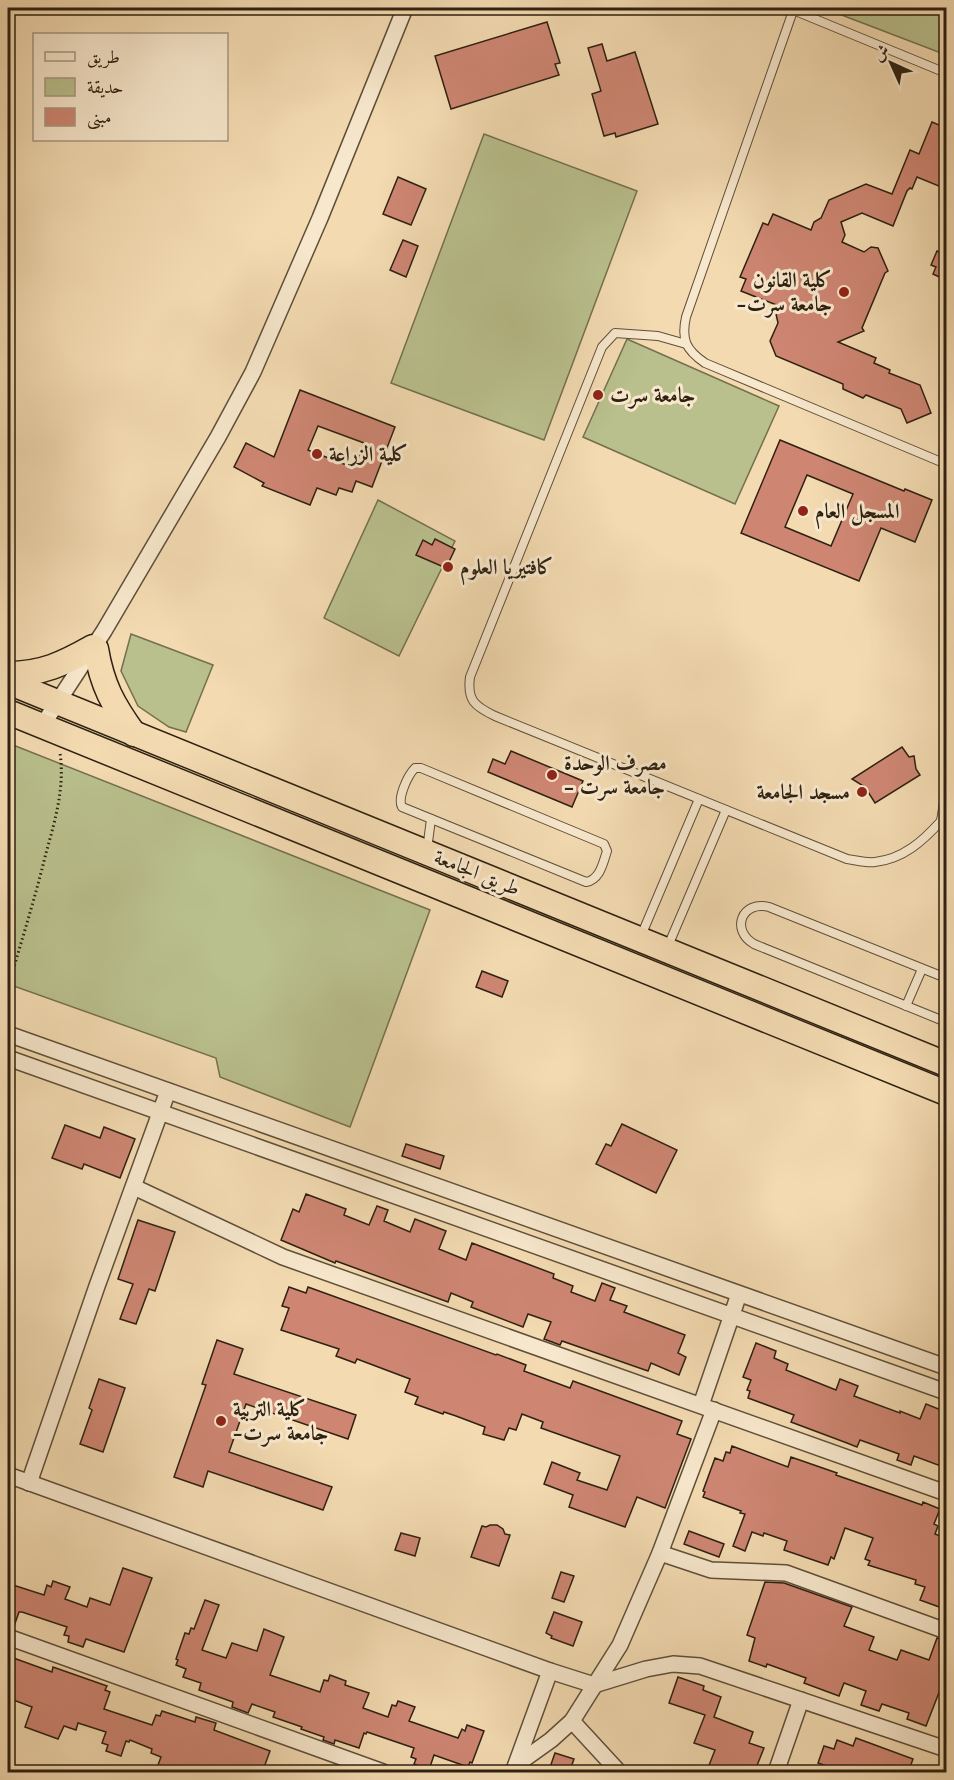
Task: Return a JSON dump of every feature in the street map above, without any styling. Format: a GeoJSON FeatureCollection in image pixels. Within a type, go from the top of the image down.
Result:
{"type":"FeatureCollection","features":[{"type":"Feature","properties":{"kind":"highway"},"geometry":{"type":"LineString","coordinates":[[8,674],[23,674],[51,668],[97,643],[100,674],[107,692],[115,708],[134,734]]}},
{"type":"Feature","properties":{"kind":"highway","name":"طريق الجامعة"},"geometry":{"type":"LineString","coordinates":[[8,682],[946,1064]]}},
{"type":"Feature","properties":{"kind":"highway","name":"طريق الجامعة"},"geometry":{"type":"LineString","coordinates":[[8,712],[946,1093]]}},
{"type":"Feature","properties":{"kind":"street"},"geometry":{"type":"LineString","coordinates":[[49,729],[218,437],[253,372],[320,218],[405,8]]}},
{"type":"Feature","properties":{"kind":"street"},"geometry":{"type":"LineString","coordinates":[[8,1034],[946,1367]]}},
{"type":"Feature","properties":{"kind":"street"},"geometry":{"type":"LineString","coordinates":[[8,1058],[946,1392]]}},
{"type":"Feature","properties":{"kind":"street"},"geometry":{"type":"LineString","coordinates":[[29,1483],[168,1091]]}},
{"type":"Feature","properties":{"kind":"street"},"geometry":{"type":"LineString","coordinates":[[134,1186],[283,1257],[946,1493]]}},
{"type":"Feature","properties":{"kind":"street"},"geometry":{"type":"LineString","coordinates":[[514,1769],[572,1721],[620,1645],[660,1553],[707,1408],[731,1315],[739,1293]]}},
{"type":"Feature","properties":{"kind":"street"},"geometry":{"type":"LineString","coordinates":[[8,1475],[549,1671],[594,1685],[646,1669],[673,1664],[700,1666],[946,1749]]}},
{"type":"Feature","properties":{"kind":"street"},"geometry":{"type":"LineString","coordinates":[[660,1553],[711,1570],[786,1573],[946,1631]]}},
{"type":"Feature","properties":{"kind":"street"},"geometry":{"type":"LineString","coordinates":[[8,1637],[383,1773]]}},
{"type":"Feature","properties":{"kind":"street"},"geometry":{"type":"LineString","coordinates":[[514,1769],[549,1671]]}},
{"type":"Feature","properties":{"kind":"street"},"geometry":{"type":"LineString","coordinates":[[776,1773],[801,1700]]}},
{"type":"Feature","properties":{"kind":"street"},"geometry":{"type":"LineString","coordinates":[[572,1721],[619,1773]]}},
{"type":"Feature","properties":{"kind":"lane"},"geometry":{"type":"LineString","coordinates":[[946,73],[794,9],[683,331],[686,344],[693,355],[705,363],[946,464]]}},
{"type":"Feature","properties":{"kind":"lane"},"geometry":{"type":"LineString","coordinates":[[686,344],[658,336],[615,333],[602,347],[470,676],[468,690],[472,702],[495,716],[847,859],[874,862],[900,855],[923,841],[941,820],[946,790]]}},
{"type":"Feature","properties":{"kind":"lane"},"geometry":{"type":"LineString","coordinates":[[415,768],[421,768],[604,844],[607,851],[597,877],[586,882],[431,819],[405,808],[399,802],[411,772],[415,768]]}},
{"type":"Feature","properties":{"kind":"lane"},"geometry":{"type":"LineString","coordinates":[[639,939],[699,799]]}},
{"type":"Feature","properties":{"kind":"lane"},"geometry":{"type":"LineString","coordinates":[[666,950],[726,810]]}},
{"type":"Feature","properties":{"kind":"lane"},"geometry":{"type":"LineString","coordinates":[[427,852],[431,819]]}},
{"type":"Feature","properties":{"kind":"lane"},"geometry":{"type":"LineString","coordinates":[[941,820],[946,831]]}},
{"type":"Feature","properties":{"kind":"lane"},"geometry":{"type":"LineString","coordinates":[[946,978],[769,907],[761,905],[753,907],[742,918],[742,934],[754,944],[946,1022]]}},
{"type":"Feature","properties":{"kind":"lane"},"geometry":{"type":"LineString","coordinates":[[906,1006],[922,969]]}},
{"type":"Feature","properties":{"kind":"path"},"geometry":{"type":"LineString","coordinates":[[8,987],[39,884],[58,810],[62,770],[49,729]]}},
{"type":"Feature","properties":{"kind":"green space"},"geometry":{"type":"Polygon","coordinates":[[[946,8],[946,55],[826,9],[946,8]]]}},
{"type":"Feature","properties":{"kind":"green space"},"geometry":{"type":"Polygon","coordinates":[[[484,134],[637,191],[544,440],[391,383],[484,134]]]}},
{"type":"Feature","properties":{"kind":"green space"},"geometry":{"type":"Polygon","coordinates":[[[627,339],[779,406],[735,504],[583,437],[627,339]]]}},
{"type":"Feature","properties":{"kind":"green space"},"geometry":{"type":"Polygon","coordinates":[[[378,500],[455,541],[399,656],[324,618],[378,500]]]}},
{"type":"Feature","properties":{"kind":"green space"},"geometry":{"type":"Polygon","coordinates":[[[131,634],[213,665],[186,732],[169,727],[138,706],[121,671],[131,634]]]}},
{"type":"Feature","properties":{"kind":"green space"},"geometry":{"type":"Polygon","coordinates":[[[8,743],[430,910],[350,1127],[220,1077],[216,1058],[8,984],[8,743]]]}},
{"type":"Feature","properties":{"kind":"building"},"geometry":{"type":"Polygon","coordinates":[[[547,22],[560,63],[555,64],[559,75],[451,109],[435,56],[547,22]]]}},
{"type":"Feature","properties":{"kind":"building"},"geometry":{"type":"Polygon","coordinates":[[[602,44],[607,61],[635,52],[658,124],[616,137],[615,133],[604,136],[592,94],[601,91],[588,48],[602,44]]]}},
{"type":"Feature","properties":{"kind":"building"},"geometry":{"type":"Polygon","coordinates":[[[932,122],[946,128],[946,189],[917,177],[912,189],[907,191],[893,226],[862,213],[841,222],[845,235],[842,242],[864,252],[871,247],[878,248],[888,271],[885,273],[862,328],[864,331],[838,342],[876,358],[874,363],[890,370],[889,373],[920,385],[931,413],[907,423],[901,409],[866,395],[863,398],[843,389],[843,384],[776,356],[770,341],[778,323],[776,314],[779,306],[741,291],[746,279],[740,277],[763,223],[768,225],[773,214],[811,230],[814,222],[821,218],[829,200],[866,184],[892,194],[910,150],[919,154],[932,122]]]}},
{"type":"Feature","properties":{"kind":"building"},"geometry":{"type":"Polygon","coordinates":[[[398,177],[426,189],[411,225],[383,214],[398,177]]]}},
{"type":"Feature","properties":{"kind":"building"},"geometry":{"type":"Polygon","coordinates":[[[403,240],[418,246],[406,277],[390,270],[403,240]]]}},
{"type":"Feature","properties":{"kind":"building"},"geometry":{"type":"Polygon","coordinates":[[[946,242],[946,280],[933,274],[936,267],[931,265],[937,251],[942,253],[946,242]]]}},
{"type":"Feature","properties":{"kind":"building"},"geometry":{"type":"Polygon","coordinates":[[[300,390],[395,427],[372,487],[356,481],[352,492],[339,488],[336,495],[317,488],[310,505],[262,486],[264,483],[234,467],[246,443],[274,457],[300,390]],[[318,426],[308,450],[354,468],[364,443],[318,426]]]}},
{"type":"Feature","properties":{"kind":"building"},"geometry":{"type":"Polygon","coordinates":[[[780,440],[904,491],[905,489],[932,500],[915,542],[881,528],[859,581],[741,533],[780,440]],[[807,475],[785,527],[831,546],[853,494],[807,475]]]}},
{"type":"Feature","properties":{"kind":"building"},"geometry":{"type":"Polygon","coordinates":[[[435,539],[455,549],[446,568],[416,555],[423,540],[432,545],[435,539]]]}},
{"type":"Feature","properties":{"kind":"building"},"geometry":{"type":"Polygon","coordinates":[[[902,747],[909,757],[914,756],[916,769],[920,775],[875,803],[865,787],[852,779],[902,747]]]}},
{"type":"Feature","properties":{"kind":"building"},"geometry":{"type":"Polygon","coordinates":[[[511,751],[583,781],[572,807],[488,772],[493,759],[505,764],[511,751]]]}},
{"type":"Feature","properties":{"kind":"building"},"geometry":{"type":"Polygon","coordinates":[[[482,971],[508,981],[502,997],[476,987],[482,971]]]}},
{"type":"Feature","properties":{"kind":"building"},"geometry":{"type":"Polygon","coordinates":[[[622,1124],[677,1150],[656,1193],[596,1164],[606,1144],[611,1146],[622,1124]]]}},
{"type":"Feature","properties":{"kind":"building"},"geometry":{"type":"Polygon","coordinates":[[[65,1125],[100,1138],[104,1127],[135,1139],[120,1178],[84,1164],[82,1169],[52,1158],[65,1125]]]}},
{"type":"Feature","properties":{"kind":"building"},"geometry":{"type":"Polygon","coordinates":[[[406,1144],[444,1156],[440,1169],[402,1156],[406,1144]]]}},
{"type":"Feature","properties":{"kind":"building"},"geometry":{"type":"Polygon","coordinates":[[[306,1194],[346,1209],[344,1215],[369,1225],[377,1206],[388,1210],[384,1221],[410,1232],[415,1219],[446,1231],[439,1249],[466,1260],[472,1243],[554,1274],[553,1278],[573,1286],[571,1292],[595,1301],[602,1283],[615,1288],[610,1300],[627,1306],[624,1312],[685,1335],[678,1353],[686,1357],[679,1375],[651,1363],[648,1371],[562,1341],[560,1345],[544,1339],[551,1322],[528,1314],[523,1327],[471,1307],[473,1302],[451,1293],[448,1302],[336,1261],[335,1263],[281,1240],[293,1209],[299,1212],[306,1194]]]}},
{"type":"Feature","properties":{"kind":"building"},"geometry":{"type":"Polygon","coordinates":[[[138,1220],[175,1232],[155,1291],[149,1289],[136,1324],[120,1319],[133,1284],[118,1279],[138,1220]]]}},
{"type":"Feature","properties":{"kind":"building"},"geometry":{"type":"Polygon","coordinates":[[[289,1287],[306,1293],[308,1287],[526,1365],[524,1371],[570,1388],[573,1381],[682,1421],[677,1434],[691,1439],[665,1508],[637,1497],[625,1527],[569,1507],[573,1495],[544,1484],[552,1462],[580,1473],[577,1480],[607,1490],[620,1456],[541,1428],[543,1422],[522,1414],[516,1430],[509,1428],[504,1440],[483,1434],[485,1427],[415,1404],[418,1397],[405,1392],[410,1379],[357,1359],[355,1363],[336,1356],[339,1349],[281,1330],[289,1308],[282,1306],[289,1287]]]}},
{"type":"Feature","properties":{"kind":"building"},"geometry":{"type":"Polygon","coordinates":[[[217,1340],[243,1349],[234,1374],[356,1415],[348,1439],[246,1404],[229,1452],[332,1487],[323,1510],[208,1471],[203,1487],[174,1477],[206,1385],[202,1384],[217,1340]]]}},
{"type":"Feature","properties":{"kind":"building"},"geometry":{"type":"Polygon","coordinates":[[[756,1343],[776,1351],[774,1358],[788,1364],[786,1370],[836,1390],[840,1379],[858,1386],[854,1396],[920,1419],[926,1404],[946,1412],[946,1468],[914,1456],[911,1465],[897,1460],[899,1454],[860,1440],[857,1447],[791,1422],[794,1415],[748,1398],[750,1391],[747,1390],[751,1380],[743,1377],[756,1343]]]}},
{"type":"Feature","properties":{"kind":"building"},"geometry":{"type":"Polygon","coordinates":[[[99,1379],[125,1388],[103,1452],[80,1444],[92,1410],[89,1408],[99,1379]]]}},
{"type":"Feature","properties":{"kind":"building"},"geometry":{"type":"Polygon","coordinates":[[[732,1446],[788,1467],[791,1457],[837,1473],[836,1475],[940,1509],[934,1524],[938,1526],[935,1534],[946,1538],[946,1596],[942,1608],[920,1600],[925,1587],[915,1584],[916,1580],[868,1565],[870,1561],[865,1559],[873,1538],[845,1528],[834,1559],[831,1557],[828,1565],[784,1550],[787,1541],[764,1533],[763,1536],[752,1532],[745,1551],[733,1546],[745,1514],[703,1497],[715,1458],[723,1461],[726,1452],[730,1453],[732,1446]]]}},
{"type":"Feature","properties":{"kind":"building"},"geometry":{"type":"Polygon","coordinates":[[[497,1525],[503,1529],[505,1534],[510,1535],[499,1566],[471,1557],[482,1526],[497,1525]]]}},
{"type":"Feature","properties":{"kind":"building"},"geometry":{"type":"Polygon","coordinates":[[[689,1531],[724,1544],[719,1557],[684,1544],[689,1531]]]}},
{"type":"Feature","properties":{"kind":"building"},"geometry":{"type":"Polygon","coordinates":[[[401,1533],[420,1538],[415,1556],[395,1550],[401,1533]]]}},
{"type":"Feature","properties":{"kind":"building"},"geometry":{"type":"Polygon","coordinates":[[[123,1568],[152,1578],[124,1652],[86,1639],[83,1647],[68,1642],[69,1636],[64,1635],[67,1627],[22,1612],[19,1612],[13,1629],[8,1627],[8,1589],[12,1590],[13,1585],[44,1595],[47,1585],[51,1587],[53,1581],[70,1587],[65,1599],[87,1607],[90,1598],[110,1605],[123,1568]]]}},
{"type":"Feature","properties":{"kind":"building"},"geometry":{"type":"Polygon","coordinates":[[[561,1572],[574,1576],[564,1602],[552,1598],[561,1572]]]}},
{"type":"Feature","properties":{"kind":"building"},"geometry":{"type":"Polygon","coordinates":[[[765,1582],[784,1583],[852,1607],[844,1626],[874,1637],[869,1650],[897,1660],[901,1650],[929,1660],[937,1638],[946,1641],[946,1692],[940,1690],[926,1726],[907,1719],[909,1713],[882,1704],[879,1711],[861,1705],[866,1691],[844,1683],[839,1696],[804,1683],[806,1678],[767,1664],[766,1667],[749,1661],[755,1638],[747,1635],[765,1582]]]}},
{"type":"Feature","properties":{"kind":"building"},"geometry":{"type":"Polygon","coordinates":[[[205,1600],[219,1605],[202,1650],[226,1658],[232,1643],[257,1651],[264,1629],[284,1637],[270,1675],[320,1692],[324,1680],[328,1681],[330,1675],[346,1681],[345,1685],[369,1693],[363,1708],[388,1717],[392,1705],[396,1706],[398,1701],[415,1707],[409,1721],[458,1738],[462,1729],[465,1731],[467,1725],[484,1731],[472,1763],[470,1762],[468,1767],[434,1755],[429,1770],[414,1764],[416,1759],[411,1757],[414,1748],[367,1732],[364,1733],[359,1748],[335,1740],[334,1744],[323,1740],[324,1737],[301,1729],[302,1727],[273,1717],[275,1712],[252,1704],[248,1713],[232,1707],[233,1702],[199,1690],[201,1683],[183,1677],[186,1669],[176,1665],[178,1660],[176,1659],[185,1633],[189,1634],[191,1628],[194,1629],[205,1600]]]}},
{"type":"Feature","properties":{"kind":"building"},"geometry":{"type":"Polygon","coordinates":[[[554,1612],[582,1622],[573,1646],[551,1638],[552,1636],[546,1633],[554,1612]]]}},
{"type":"Feature","properties":{"kind":"building"},"geometry":{"type":"Polygon","coordinates":[[[8,1656],[52,1672],[53,1667],[107,1686],[105,1690],[110,1692],[104,1709],[152,1725],[156,1715],[160,1716],[162,1711],[195,1722],[196,1717],[216,1723],[214,1730],[270,1751],[262,1773],[218,1773],[196,1766],[193,1773],[155,1773],[161,1757],[151,1753],[152,1749],[130,1740],[126,1741],[121,1756],[106,1751],[108,1745],[102,1743],[106,1732],[78,1723],[76,1730],[64,1726],[58,1739],[25,1727],[32,1707],[8,1698],[8,1656]]]}},
{"type":"Feature","properties":{"kind":"building"},"geometry":{"type":"Polygon","coordinates":[[[678,1677],[704,1686],[703,1690],[721,1697],[714,1717],[753,1732],[749,1743],[764,1748],[754,1773],[706,1773],[715,1750],[694,1743],[705,1715],[669,1703],[678,1677]]]}},
{"type":"Feature","properties":{"kind":"building"},"geometry":{"type":"Polygon","coordinates":[[[856,1738],[913,1759],[908,1773],[833,1773],[835,1769],[818,1763],[824,1746],[834,1749],[837,1740],[853,1746],[856,1738]]]}},
{"type":"Feature","properties":{"kind":"building"},"geometry":{"type":"Polygon","coordinates":[[[555,1753],[574,1759],[569,1773],[548,1773],[555,1753]]]}},
{"type":"Feature","properties":{"kind":"place","name":"كلية القانون -جامعة سرت"},"geometry":{"type":"Point","coordinates":[844,292]}},
{"type":"Feature","properties":{"kind":"place","name":"جامعة سرت"},"geometry":{"type":"Point","coordinates":[598,395]}},
{"type":"Feature","properties":{"kind":"place","name":"كلية الزراعة"},"geometry":{"type":"Point","coordinates":[317,454]}},
{"type":"Feature","properties":{"kind":"place","name":"المسجل العام"},"geometry":{"type":"Point","coordinates":[803,511]}},
{"type":"Feature","properties":{"kind":"place","name":"كافتيريا العلوم"},"geometry":{"type":"Point","coordinates":[448,567]}},
{"type":"Feature","properties":{"kind":"place","name":"مصرف الوحدة - جامعة سرت"},"geometry":{"type":"Point","coordinates":[552,775]}},
{"type":"Feature","properties":{"kind":"place","name":"مسجد الجامعة"},"geometry":{"type":"Point","coordinates":[862,792]}},
{"type":"Feature","properties":{"kind":"place","name":"كلية التربية -جامعة سرت"},"geometry":{"type":"Point","coordinates":[221,1421]}}]}
